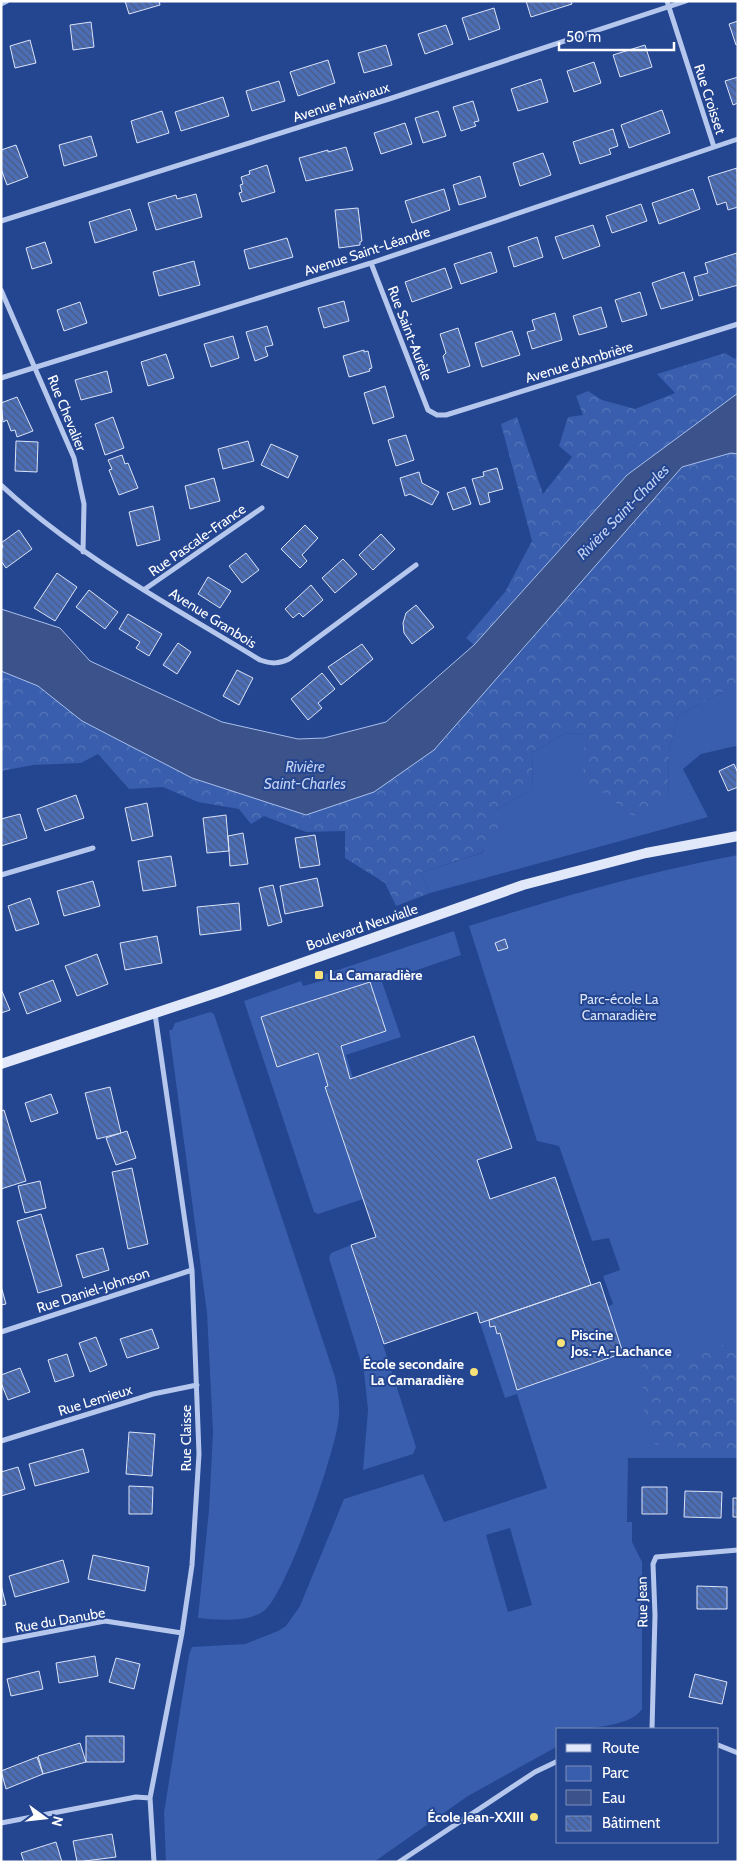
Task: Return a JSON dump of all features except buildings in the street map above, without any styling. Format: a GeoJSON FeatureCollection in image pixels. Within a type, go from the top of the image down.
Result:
{"type":"FeatureCollection","features":[{"type":"Feature","properties":{"kind":"main road","name":"Boulevard Neuvialle"},"geometry":{"type":"LineString","coordinates":[[1,1064],[155,1013],[523,885],[646,853],[738,836]]}},
{"type":"Feature","properties":{"kind":"street"},"geometry":{"type":"LineString","coordinates":[[1,4],[7,1]]}},
{"type":"Feature","properties":{"kind":"street","name":"Avenue Marivaux"},"geometry":{"type":"LineString","coordinates":[[1,221],[389,99],[668,4],[686,1]]}},
{"type":"Feature","properties":{"kind":"street","name":"Rue Croisset"},"geometry":{"type":"LineString","coordinates":[[668,4],[714,147]]}},
{"type":"Feature","properties":{"kind":"street","name":"Avenue Saint-Léandre"},"geometry":{"type":"LineString","coordinates":[[1,378],[370,263],[738,139]]}},
{"type":"Feature","properties":{"kind":"street","name":"Rue Saint-Aurèle"},"geometry":{"type":"LineString","coordinates":[[370,263],[428,410]]}},
{"type":"Feature","properties":{"kind":"street","name":"Rue Chevalier"},"geometry":{"type":"LineString","coordinates":[[1,290],[74,458],[84,504],[83,552]]}},
{"type":"Feature","properties":{"kind":"street","name":"Avenue d'Ambrière"},"geometry":{"type":"LineString","coordinates":[[428,410],[437,415],[446,415],[738,324]]}},
{"type":"Feature","properties":{"kind":"street","name":"Avenue Granbois"},"geometry":{"type":"LineString","coordinates":[[1,484],[20,502],[83,552],[260,660],[280,663],[290,659],[416,565]]}},
{"type":"Feature","properties":{"kind":"street","name":"Rue Pascale-France"},"geometry":{"type":"LineString","coordinates":[[145,589],[262,508]]}},
{"type":"Feature","properties":{"kind":"street"},"geometry":{"type":"LineString","coordinates":[[1,876],[93,848]]}},
{"type":"Feature","properties":{"kind":"street","name":"Rue Claisse"},"geometry":{"type":"LineString","coordinates":[[154,1862],[150,1798],[182,1633],[192,1556],[199,1454],[192,1270],[155,1013]]}},
{"type":"Feature","properties":{"kind":"street","name":"Rue Daniel-Johnson"},"geometry":{"type":"LineString","coordinates":[[1,1332],[192,1270]]}},
{"type":"Feature","properties":{"kind":"street","name":"Rue Lemieux"},"geometry":{"type":"LineString","coordinates":[[1,1441],[153,1394],[197,1385]]}},
{"type":"Feature","properties":{"kind":"street","name":"Rue Jean"},"geometry":{"type":"LineString","coordinates":[[652,1728],[653,1564],[656,1556],[738,1550]]}},
{"type":"Feature","properties":{"kind":"street","name":"Rue du Danube"},"geometry":{"type":"LineString","coordinates":[[1,1641],[104,1621],[182,1633]]}},
{"type":"Feature","properties":{"kind":"street"},"geometry":{"type":"LineString","coordinates":[[719,1745],[738,1752]]}},
{"type":"Feature","properties":{"kind":"street"},"geometry":{"type":"LineString","coordinates":[[399,1862],[535,1772],[556,1762]]}},
{"type":"Feature","properties":{"kind":"street"},"geometry":{"type":"LineString","coordinates":[[1,1823],[136,1797],[150,1798]]}},
{"type":"Feature","properties":{"kind":"green space"},"geometry":{"type":"Polygon","coordinates":[[[725,353],[735,359],[738,357],[738,393],[627,475],[474,645],[466,638],[505,592],[532,541],[501,424],[517,417],[543,494],[572,457],[559,446],[568,417],[583,415],[576,396],[588,391],[602,400],[635,409],[675,393],[657,374],[725,353]]]}},
{"type":"Feature","properties":{"kind":"green space"},"geometry":{"type":"Polygon","coordinates":[[[731,453],[738,454],[738,692],[722,692],[678,716],[669,752],[668,802],[633,816],[583,778],[585,734],[566,733],[533,752],[532,789],[496,810],[501,823],[481,853],[420,873],[430,893],[396,906],[385,883],[345,858],[345,831],[306,832],[264,816],[251,824],[239,809],[198,802],[163,787],[129,789],[98,754],[81,763],[33,765],[1,771],[1,671],[38,686],[82,721],[192,778],[306,815],[521,652],[564,600],[682,467],[731,453]]]}},
{"type":"Feature","properties":{"kind":"green space"},"geometry":{"type":"Polygon","coordinates":[[[722,692],[738,692],[738,743],[736,746],[701,754],[683,769],[708,817],[430,893],[420,873],[482,853],[496,810],[532,789],[533,752],[566,733],[585,734],[668,802],[669,752],[678,716],[722,692]]]}},
{"type":"Feature","properties":{"kind":"green space","name":"Parc-école La Camaradière"},"geometry":{"type":"Polygon","coordinates":[[[738,855],[738,1458],[628,1458],[627,1522],[632,1522],[632,1542],[642,1562],[642,1709],[636,1715],[616,1724],[591,1728],[556,1728],[556,1747],[468,1796],[374,1862],[166,1862],[164,1813],[189,1655],[192,1647],[245,1644],[286,1626],[300,1606],[344,1499],[423,1474],[444,1522],[547,1488],[517,1394],[505,1398],[480,1323],[489,1320],[490,1327],[495,1326],[497,1333],[500,1333],[517,1390],[623,1353],[607,1307],[613,1304],[603,1276],[620,1270],[609,1238],[592,1241],[559,1146],[537,1141],[469,926],[602,886],[738,855]],[[510,1528],[486,1535],[508,1612],[532,1605],[510,1528]]]}},
{"type":"Feature","properties":{"kind":"green space"},"geometry":{"type":"Polygon","coordinates":[[[454,931],[461,955],[382,982],[401,1037],[346,1055],[353,1078],[350,1079],[341,1046],[386,1031],[370,982],[261,1017],[277,1066],[318,1053],[328,1086],[325,1088],[363,1199],[318,1214],[314,1212],[244,1001],[301,981],[303,986],[321,981],[320,976],[454,931]]]}},
{"type":"Feature","properties":{"kind":"green space"},"geometry":{"type":"Polygon","coordinates":[[[210,1012],[214,1014],[335,1377],[339,1405],[335,1439],[328,1463],[297,1551],[285,1577],[265,1610],[251,1617],[233,1620],[198,1618],[209,1510],[213,1432],[207,1313],[169,1030],[172,1030],[175,1023],[210,1012]]]}},
{"type":"Feature","properties":{"kind":"green space"},"geometry":{"type":"Polygon","coordinates":[[[351,1245],[416,1447],[413,1454],[363,1470],[368,1410],[364,1372],[329,1258],[331,1253],[351,1245]]]}},
{"type":"Feature","properties":{"kind":"green space"},"geometry":{"type":"Polygon","coordinates":[[[738,1340],[738,1454],[654,1444],[645,1424],[641,1366],[657,1355],[674,1349],[683,1358],[738,1340]]]}},
{"type":"Feature","properties":{"kind":"water","name":"Rivière Saint-Charles"},"geometry":{"type":"Polygon","coordinates":[[[738,393],[738,454],[731,453],[682,467],[434,750],[374,792],[306,815],[192,778],[82,721],[38,686],[1,671],[1,609],[60,628],[90,661],[222,722],[298,739],[324,738],[386,722],[474,645],[627,475],[738,393]]]}},
{"type":"Feature","properties":{"kind":"place","name":"La Camaradière"},"geometry":{"type":"Point","coordinates":[319,975]}},
{"type":"Feature","properties":{"kind":"place","name":"Piscine Jos.-A.-Lachance"},"geometry":{"type":"Point","coordinates":[561,1343]}},
{"type":"Feature","properties":{"kind":"place","name":"École secondaire La Camaradière"},"geometry":{"type":"Point","coordinates":[474,1372]}},
{"type":"Feature","properties":{"kind":"place","name":"École Jean-XXIII"},"geometry":{"type":"Point","coordinates":[534,1817]}}]}
